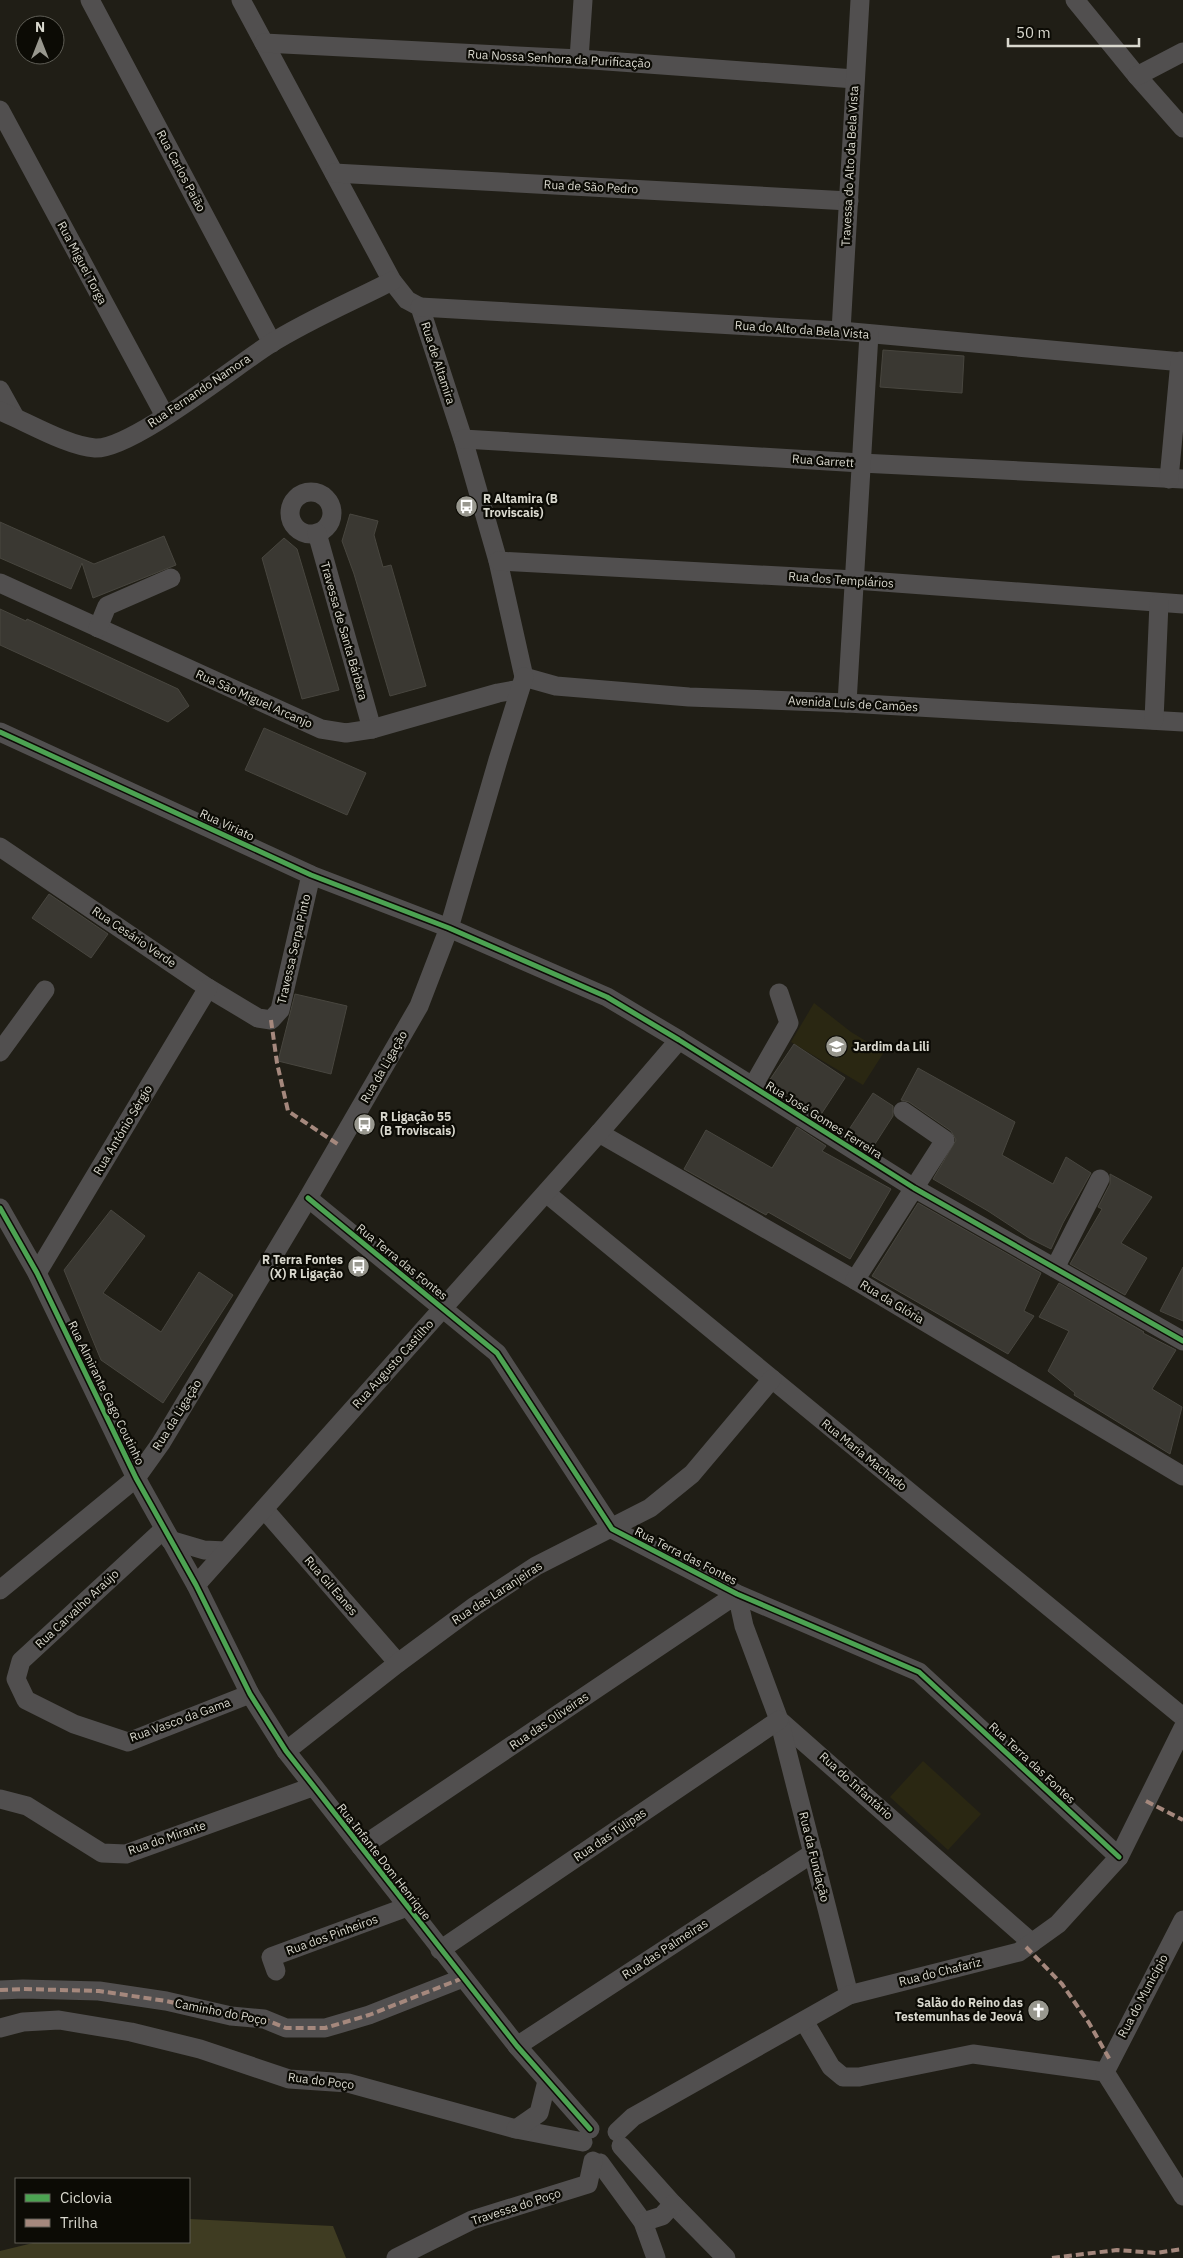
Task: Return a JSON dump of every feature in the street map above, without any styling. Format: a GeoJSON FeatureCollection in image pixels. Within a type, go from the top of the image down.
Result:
{"type":"FeatureCollection","features":[{"type":"Feature","properties":{"kind":"street","name":"Rua Carlos Paião"},"geometry":{"type":"LineString","coordinates":[[90,0],[272,343]]}},
{"type":"Feature","properties":{"kind":"street","name":"Rua de Altamira"},"geometry":{"type":"LineString","coordinates":[[241,0],[392,281],[408,300],[420,307],[463,439],[498,560],[522,683]]}},
{"type":"Feature","properties":{"kind":"street"},"geometry":{"type":"LineString","coordinates":[[579,59],[583,0]]}},
{"type":"Feature","properties":{"kind":"street","name":"Travessa do Alto da Bela Vista"},"geometry":{"type":"LineString","coordinates":[[841,332],[860,0]]}},
{"type":"Feature","properties":{"kind":"street"},"geometry":{"type":"LineString","coordinates":[[1075,0],[1137,76],[1183,128]]}},
{"type":"Feature","properties":{"kind":"street","name":"Rua Nossa Senhora da Purificação"},"geometry":{"type":"LineString","coordinates":[[264,42],[579,59],[855,79]]}},
{"type":"Feature","properties":{"kind":"street"},"geometry":{"type":"LineString","coordinates":[[1137,76],[1183,52]]}},
{"type":"Feature","properties":{"kind":"street","name":"Rua Miguel Torga"},"geometry":{"type":"LineString","coordinates":[[0,110],[165,416]]}},
{"type":"Feature","properties":{"kind":"street","name":"Rua de São Pedro"},"geometry":{"type":"LineString","coordinates":[[334,173],[849,201]]}},
{"type":"Feature","properties":{"kind":"street","name":"Rua Fernando Namora"},"geometry":{"type":"LineString","coordinates":[[7,414],[78,445],[97,448],[117,444],[165,416],[272,343],[392,281]]}},
{"type":"Feature","properties":{"kind":"street","name":"Rua do Alto da Bela Vista"},"geometry":{"type":"LineString","coordinates":[[420,307],[869,334],[1181,362]]}},
{"type":"Feature","properties":{"kind":"street"},"geometry":{"type":"LineString","coordinates":[[847,703],[869,334]]}},
{"type":"Feature","properties":{"kind":"street"},"geometry":{"type":"LineString","coordinates":[[1176,479],[1181,362]]}},
{"type":"Feature","properties":{"kind":"street"},"geometry":{"type":"LineString","coordinates":[[0,390],[7,414]]}},
{"type":"Feature","properties":{"kind":"street","name":"Rua Garrett"},"geometry":{"type":"LineString","coordinates":[[463,439],[861,463],[1176,479]]}},
{"type":"Feature","properties":{"kind":"street","name":"Travessa de Santa Bárbara"},"geometry":{"type":"LineString","coordinates":[[316,534],[372,728]]}},
{"type":"Feature","properties":{"kind":"street","name":"Rua dos Templários"},"geometry":{"type":"LineString","coordinates":[[498,560],[854,580],[1183,604]]}},
{"type":"Feature","properties":{"kind":"street"},"geometry":{"type":"LineString","coordinates":[[98,628],[107,606],[171,578]]}},
{"type":"Feature","properties":{"kind":"street","name":"Rua São Miguel Arcanjo"},"geometry":{"type":"LineString","coordinates":[[0,583],[321,729],[346,733],[372,728],[498,693],[522,683]]}},
{"type":"Feature","properties":{"kind":"street"},"geometry":{"type":"LineString","coordinates":[[1154,720],[1159,603]]}},
{"type":"Feature","properties":{"kind":"street","name":"Avenida Luís de Camões"},"geometry":{"type":"LineString","coordinates":[[522,683],[689,697],[847,703],[1183,722]]}},
{"type":"Feature","properties":{"kind":"street","name":"Rua da Ligação"},"geometry":{"type":"LineString","coordinates":[[0,1590],[136,1478],[162,1443],[308,1198],[419,1006],[449,928],[522,683]]}},
{"type":"Feature","properties":{"kind":"street","name":"Rua Viriato"},"geometry":{"type":"LineString","coordinates":[[0,732],[311,875],[449,928]]}},
{"type":"Feature","properties":{"kind":"street","name":"Rua Cesário Verde"},"geometry":{"type":"LineString","coordinates":[[0,847],[208,988],[258,1018],[271,1020]]}},
{"type":"Feature","properties":{"kind":"street","name":"Travessa Serpa Pinto"},"geometry":{"type":"LineString","coordinates":[[271,1020],[280,1010],[311,875]]}},
{"type":"Feature","properties":{"kind":"street","name":"Rua José Gomes Ferreira"},"geometry":{"type":"LineString","coordinates":[[449,928],[607,997],[753,1086],[914,1188],[1183,1341]]}},
{"type":"Feature","properties":{"kind":"street","name":"Rua António Sérgio"},"geometry":{"type":"LineString","coordinates":[[37,1273],[208,988]]}},
{"type":"Feature","properties":{"kind":"street"},"geometry":{"type":"LineString","coordinates":[[0,1052],[45,990]]}},
{"type":"Feature","properties":{"kind":"street"},"geometry":{"type":"LineString","coordinates":[[753,1086],[790,1023],[779,993]]}},
{"type":"Feature","properties":{"kind":"street","name":"Rua Augusto Castilho"},"geometry":{"type":"LineString","coordinates":[[196,1585],[546,1193],[679,1040]]}},
{"type":"Feature","properties":{"kind":"street"},"geometry":{"type":"LineString","coordinates":[[855,1280],[945,1140],[903,1111]]}},
{"type":"Feature","properties":{"kind":"street","name":"Rua da Glória"},"geometry":{"type":"LineString","coordinates":[[599,1133],[855,1280],[1183,1476]]}},
{"type":"Feature","properties":{"kind":"street"},"geometry":{"type":"LineString","coordinates":[[1055,1268],[1100,1178]]}},
{"type":"Feature","properties":{"kind":"street","name":"Rua Maria Machado"},"geometry":{"type":"LineString","coordinates":[[546,1193],[1183,1717]]}},
{"type":"Feature","properties":{"kind":"street","name":"Rua Terra das Fontes"},"geometry":{"type":"LineString","coordinates":[[308,1198],[497,1353],[612,1529],[737,1594],[919,1672],[1119,1857]]}},
{"type":"Feature","properties":{"kind":"street","name":"Rua Almirante Gago Coutinho"},"geometry":{"type":"LineString","coordinates":[[0,1208],[37,1273],[136,1478],[196,1585]]}},
{"type":"Feature","properties":{"kind":"street","name":"Rua das Laranjeiras"},"geometry":{"type":"LineString","coordinates":[[286,1751],[398,1663],[475,1606],[536,1566],[650,1508],[692,1474],[772,1379]]}},
{"type":"Feature","properties":{"kind":"street","name":"Rua Gil Eanes"},"geometry":{"type":"LineString","coordinates":[[264,1509],[398,1663]]}},
{"type":"Feature","properties":{"kind":"street"},"geometry":{"type":"LineString","coordinates":[[167,1534],[204,1550],[226,1551]]}},
{"type":"Feature","properties":{"kind":"street","name":"Rua Carvalho Araújo"},"geometry":{"type":"LineString","coordinates":[[26,1700],[16,1679],[21,1661],[167,1534]]}},
{"type":"Feature","properties":{"kind":"street","name":"Rua Infante Dom Henrique"},"geometry":{"type":"LineString","coordinates":[[196,1585],[250,1694],[286,1751],[440,1950],[547,2081],[587,2136]]}},
{"type":"Feature","properties":{"kind":"street","name":"Rua do Infantário"},"geometry":{"type":"LineString","coordinates":[[737,1594],[744,1626],[779,1720],[1032,1943]]}},
{"type":"Feature","properties":{"kind":"street","name":"Rua das Oliveiras"},"geometry":{"type":"LineString","coordinates":[[361,1847],[737,1594]]}},
{"type":"Feature","properties":{"kind":"street","name":"Rua Vasco da Gama"},"geometry":{"type":"LineString","coordinates":[[26,1700],[74,1724],[128,1742],[250,1694]]}},
{"type":"Feature","properties":{"kind":"street","name":"Rua da Fundação"},"geometry":{"type":"LineString","coordinates":[[779,1720],[849,1994]]}},
{"type":"Feature","properties":{"kind":"street","name":"Rua das Túlipas"},"geometry":{"type":"LineString","coordinates":[[440,1950],[779,1720]]}},
{"type":"Feature","properties":{"kind":"street","name":"Rua do Chafariz"},"geometry":{"type":"LineString","coordinates":[[619,2139],[634,2117],[849,1994],[1019,1952],[1032,1943],[1058,1924],[1119,1857],[1183,1728]]}},
{"type":"Feature","properties":{"kind":"street"},"geometry":{"type":"LineString","coordinates":[[790,1762],[815,1750]]}},
{"type":"Feature","properties":{"kind":"street","name":"Rua do Mirante"},"geometry":{"type":"LineString","coordinates":[[0,1800],[27,1806],[102,1853],[126,1854],[312,1787]]}},
{"type":"Feature","properties":{"kind":"street","name":"Rua das Palmeiras"},"geometry":{"type":"LineString","coordinates":[[517,2046],[813,1853]]}},
{"type":"Feature","properties":{"kind":"street","name":"Rua dos Pinheiros"},"geometry":{"type":"LineString","coordinates":[[276,1971],[271,1957],[407,1907]]}},
{"type":"Feature","properties":{"kind":"street","name":"Rua do Município"},"geometry":{"type":"LineString","coordinates":[[1105,2072],[1183,1920]]}},
{"type":"Feature","properties":{"kind":"street","name":"Caminho do Poço"},"geometry":{"type":"LineString","coordinates":[[0,1990],[99,1991],[166,2001],[231,2016],[264,2019],[286,2028],[325,2028],[369,2015],[463,1978]]}},
{"type":"Feature","properties":{"kind":"street","name":"Rua do Poço"},"geometry":{"type":"LineString","coordinates":[[0,2028],[23,2022],[59,2020],[131,2032],[200,2049],[289,2078],[348,2083],[516,2129],[587,2136]]}},
{"type":"Feature","properties":{"kind":"street"},"geometry":{"type":"LineString","coordinates":[[804,2021],[831,2068],[843,2077],[859,2077],[973,2054],[1105,2072],[1183,2196]]}},
{"type":"Feature","properties":{"kind":"street"},"geometry":{"type":"LineString","coordinates":[[516,2129],[539,2112],[547,2081]]}},
{"type":"Feature","properties":{"kind":"street"},"geometry":{"type":"LineString","coordinates":[[656,2258],[643,2222],[596,2162],[585,2153],[587,2136],[595,2126],[607,2126],[673,2204],[726,2258]]}},
{"type":"Feature","properties":{"kind":"street"},"geometry":{"type":"LineString","coordinates":[[596,2162],[606,2162],[616,2157],[619,2139]]}},
{"type":"Feature","properties":{"kind":"street"},"geometry":{"type":"LineString","coordinates":[[596,2162],[588,2184],[622,2193]]}},
{"type":"Feature","properties":{"kind":"street","name":"Travessa do Poço"},"geometry":{"type":"LineString","coordinates":[[396,2258],[472,2220],[588,2184]]}},
{"type":"Feature","properties":{"kind":"street"},"geometry":{"type":"LineString","coordinates":[[643,2222],[662,2216],[673,2204]]}},
{"type":"Feature","properties":{"kind":"shaded area","name":"Jardim da Lili"},"geometry":{"type":"Polygon","coordinates":[[[814,1003],[851,1032],[884,1052],[863,1085],[791,1042],[814,1003]]]}},
{"type":"Feature","properties":{"kind":"shaded area"},"geometry":{"type":"Polygon","coordinates":[[[923,1761],[981,1814],[948,1850],[890,1797],[923,1761]]]}},
{"type":"Feature","properties":{"kind":"shaded area"},"geometry":{"type":"Polygon","coordinates":[[[190,2219],[333,2226],[346,2258],[0,2258],[0,2251],[33,2243],[190,2243],[190,2219]]]}},
{"type":"Feature","properties":{"kind":"building"},"geometry":{"type":"Polygon","coordinates":[[[883,350],[964,356],[962,393],[880,387],[883,350]]]}},
{"type":"Feature","properties":{"kind":"building"},"geometry":{"type":"Polygon","coordinates":[[[350,514],[378,521],[374,535],[383,567],[391,565],[426,686],[390,696],[354,574],[342,541],[350,514]]]}},
{"type":"Feature","properties":{"kind":"building"},"geometry":{"type":"Polygon","coordinates":[[[0,522],[94,564],[164,536],[176,565],[93,598],[82,563],[71,589],[0,558],[0,522]]]}},
{"type":"Feature","properties":{"kind":"building"},"geometry":{"type":"Polygon","coordinates":[[[284,538],[297,549],[339,690],[302,699],[262,558],[284,538]]]}},
{"type":"Feature","properties":{"kind":"building"},"geometry":{"type":"Polygon","coordinates":[[[0,609],[26,621],[27,619],[178,689],[189,706],[168,722],[0,645],[0,609]]]}},
{"type":"Feature","properties":{"kind":"building"},"geometry":{"type":"Polygon","coordinates":[[[264,728],[366,773],[347,815],[245,770],[264,728]]]}},
{"type":"Feature","properties":{"kind":"building"},"geometry":{"type":"Polygon","coordinates":[[[49,894],[108,934],[91,958],[32,918],[49,894]]]}},
{"type":"Feature","properties":{"kind":"building"},"geometry":{"type":"Polygon","coordinates":[[[295,994],[347,1006],[331,1074],[278,1061],[295,994]]]}},
{"type":"Feature","properties":{"kind":"building"},"geometry":{"type":"Polygon","coordinates":[[[794,1044],[845,1078],[820,1116],[769,1081],[794,1044]]]}},
{"type":"Feature","properties":{"kind":"building"},"geometry":{"type":"Polygon","coordinates":[[[918,1068],[1015,1122],[1002,1155],[1053,1184],[1066,1157],[1091,1173],[1051,1249],[1029,1238],[988,1211],[933,1179],[956,1140],[951,1131],[909,1102],[901,1100],[918,1068]]]}},
{"type":"Feature","properties":{"kind":"building"},"geometry":{"type":"Polygon","coordinates":[[[873,1093],[893,1106],[893,1116],[873,1147],[848,1131],[873,1093]]]}},
{"type":"Feature","properties":{"kind":"building"},"geometry":{"type":"Polygon","coordinates":[[[797,1127],[826,1146],[822,1151],[891,1189],[850,1259],[768,1212],[766,1215],[684,1169],[706,1130],[772,1168],[797,1127]]]}},
{"type":"Feature","properties":{"kind":"building"},"geometry":{"type":"Polygon","coordinates":[[[1110,1174],[1152,1197],[1121,1243],[1147,1258],[1125,1295],[1070,1264],[1102,1209],[1098,1207],[1110,1184],[1110,1174]]]}},
{"type":"Feature","properties":{"kind":"building"},"geometry":{"type":"Polygon","coordinates":[[[918,1203],[1041,1273],[1024,1311],[1034,1316],[1008,1354],[872,1276],[918,1203]]]}},
{"type":"Feature","properties":{"kind":"building"},"geometry":{"type":"Polygon","coordinates":[[[111,1210],[145,1236],[103,1293],[161,1332],[199,1272],[233,1295],[163,1403],[101,1360],[64,1270],[111,1210]]]}},
{"type":"Feature","properties":{"kind":"building"},"geometry":{"type":"Polygon","coordinates":[[[1183,1267],[1183,1321],[1160,1311],[1183,1267]]]}},
{"type":"Feature","properties":{"kind":"building"},"geometry":{"type":"Polygon","coordinates":[[[1059,1283],[1143,1333],[1176,1350],[1152,1389],[1182,1407],[1170,1454],[1074,1395],[1075,1393],[1048,1371],[1069,1331],[1039,1317],[1059,1283]]]}},
{"type":"Feature","properties":{"kind":"marked path"},"geometry":{"type":"LineString","coordinates":[[271,1020],[277,1063],[288,1111],[339,1145]]}},
{"type":"Feature","properties":{"kind":"marked path"},"geometry":{"type":"LineString","coordinates":[[1146,1801],[1183,1820]]}},
{"type":"Feature","properties":{"kind":"marked path"},"geometry":{"type":"LineString","coordinates":[[1026,1947],[1062,1984],[1089,2023],[1110,2060]]}},
{"type":"Feature","properties":{"kind":"marked path"},"geometry":{"type":"LineString","coordinates":[[0,1990],[99,1991],[166,2001],[231,2016],[264,2019],[286,2028],[325,2028],[369,2015],[463,1978]]}},
{"type":"Feature","properties":{"kind":"marked path"},"geometry":{"type":"LineString","coordinates":[[1052,2258],[1117,2250],[1156,2253],[1183,2249]]}},
{"type":"Feature","properties":{"kind":"cycle path"},"geometry":{"type":"LineString","coordinates":[[0,732],[311,875],[449,928],[607,997],[679,1040],[914,1188],[1183,1341]]}},
{"type":"Feature","properties":{"kind":"cycle path"},"geometry":{"type":"LineString","coordinates":[[308,1198],[497,1353],[612,1529],[737,1594],[919,1672],[1119,1857]]}},
{"type":"Feature","properties":{"kind":"cycle path"},"geometry":{"type":"LineString","coordinates":[[0,1208],[37,1273],[136,1478],[196,1585],[250,1694],[286,1751],[517,2046],[590,2129]]}},
{"type":"Feature","properties":{"kind":"place","name":"R Altamira (B Troviscais)"},"geometry":{"type":"Point","coordinates":[467,506]}},
{"type":"Feature","properties":{"kind":"place","name":"Jardim da Lili"},"geometry":{"type":"Point","coordinates":[837,1047]}},
{"type":"Feature","properties":{"kind":"place","name":"R Ligação 55 (B Troviscais)"},"geometry":{"type":"Point","coordinates":[364,1124]}},
{"type":"Feature","properties":{"kind":"place","name":"R Terra Fontes (X) R Ligação"},"geometry":{"type":"Point","coordinates":[359,1267]}},
{"type":"Feature","properties":{"kind":"place","name":"Salão do Reino das Testemunhas de Jeová"},"geometry":{"type":"Point","coordinates":[1039,2010]}}]}
